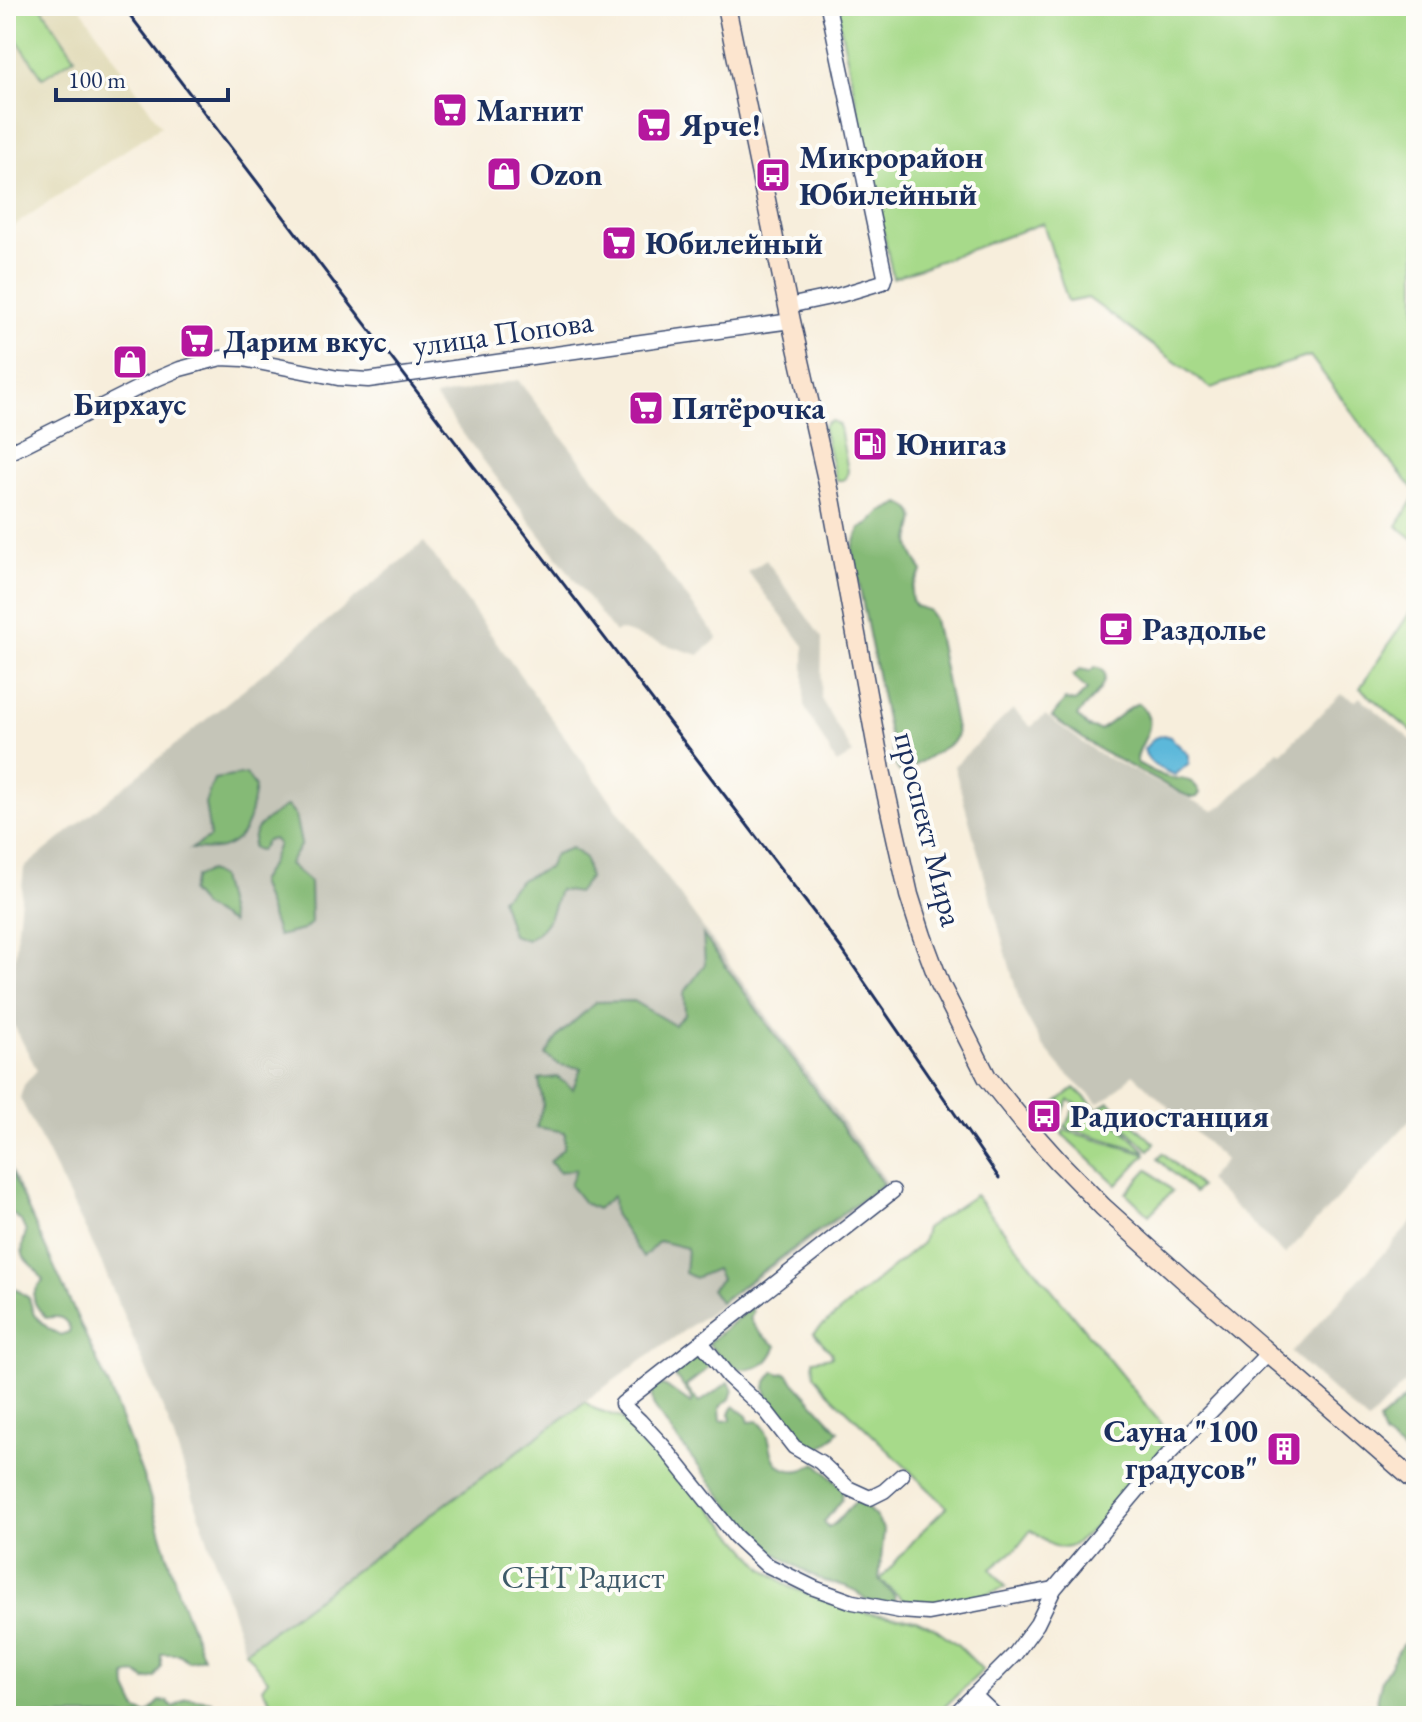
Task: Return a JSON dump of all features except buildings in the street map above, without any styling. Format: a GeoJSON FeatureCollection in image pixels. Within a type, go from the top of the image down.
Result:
{"type":"FeatureCollection","features":[{"type":"Feature","properties":{"kind":"street","name":"проспект Мира"},"geometry":{"type":"LineString","coordinates":[[726,6],[830,493],[881,770],[909,895],[940,984],[987,1077],[1032,1133],[1103,1207],[1416,1482]]}},
{"type":"Feature","properties":{"kind":"street","name":"улица Попова"},"geometry":{"type":"LineString","coordinates":[[6,454],[154,380],[221,358],[243,359],[338,378],[368,380],[790,313],[883,282],[885,276],[828,6]]}},
{"type":"Feature","properties":{"kind":"street"},"geometry":{"type":"LineString","coordinates":[[893,1191],[622,1404],[664,1447],[735,1536],[765,1564],[814,1588],[853,1602],[929,1613],[1054,1589]]}},
{"type":"Feature","properties":{"kind":"street"},"geometry":{"type":"LineString","coordinates":[[701,1342],[728,1376],[766,1411],[794,1447],[820,1462],[848,1488],[870,1498],[884,1491],[902,1475]]}},
{"type":"Feature","properties":{"kind":"street"},"geometry":{"type":"LineString","coordinates":[[953,1716],[1015,1654],[1037,1624],[1054,1589],[1163,1460],[1268,1353]]}},
{"type":"Feature","properties":{"kind":"street"},"geometry":{"type":"LineString","coordinates":[[974,1695],[996,1716]]}},
{"type":"Feature","properties":{"kind":"shaded area"},"geometry":{"type":"Polygon","coordinates":[[[6,6],[79,6],[161,126],[6,231],[6,6]]]}},
{"type":"Feature","properties":{"kind":"shaded area"},"geometry":{"type":"Polygon","coordinates":[[[518,380],[718,638],[699,655],[619,630],[615,633],[435,397],[518,380]]]}},
{"type":"Feature","properties":{"kind":"shaded area"},"geometry":{"type":"Polygon","coordinates":[[[424,542],[889,1185],[595,1394],[245,1651],[168,1421],[98,1255],[20,1098],[24,1085],[37,1070],[9,1016],[24,868],[424,542]]]}},
{"type":"Feature","properties":{"kind":"shaded area"},"geometry":{"type":"Polygon","coordinates":[[[766,560],[822,638],[821,699],[853,754],[837,764],[804,706],[804,646],[748,572],[766,560]]]}},
{"type":"Feature","properties":{"kind":"shaded area"},"geometry":{"type":"Polygon","coordinates":[[[1341,694],[1356,701],[1360,697],[1416,744],[1416,1114],[1285,1255],[1207,1180],[1225,1160],[1133,1074],[1112,1095],[1098,1103],[1042,1045],[1021,1007],[954,766],[1013,709],[1031,727],[1045,715],[1099,754],[1214,811],[1224,805],[1278,751],[1281,753],[1341,694]]]}},
{"type":"Feature","properties":{"kind":"shaded area"},"geometry":{"type":"Polygon","coordinates":[[[1416,1218],[1416,1371],[1368,1422],[1291,1353],[1416,1218]]]}},
{"type":"Feature","properties":{"kind":"green space"},"geometry":{"type":"Polygon","coordinates":[[[6,6],[41,6],[75,57],[43,78],[6,24],[6,6]]]}},
{"type":"Feature","properties":{"kind":"green space"},"geometry":{"type":"Polygon","coordinates":[[[836,6],[1416,6],[1416,492],[1310,356],[1211,388],[1088,298],[1068,302],[1043,223],[893,278],[836,6]]]}},
{"type":"Feature","properties":{"kind":"green space"},"geometry":{"type":"Polygon","coordinates":[[[832,421],[840,428],[848,471],[843,480],[836,480],[823,427],[832,421]]]}},
{"type":"Feature","properties":{"kind":"green space"},"geometry":{"type":"Polygon","coordinates":[[[1416,494],[1416,541],[1397,526],[1416,494]]]}},
{"type":"Feature","properties":{"kind":"green space"},"geometry":{"type":"Polygon","coordinates":[[[900,503],[909,508],[915,518],[910,541],[922,572],[911,597],[915,606],[928,610],[934,619],[957,734],[953,742],[904,772],[899,771],[895,764],[852,549],[860,529],[881,512],[900,503]]]}},
{"type":"Feature","properties":{"kind":"green space"},"geometry":{"type":"Polygon","coordinates":[[[1416,603],[1416,735],[1360,688],[1416,603]]]}},
{"type":"Feature","properties":{"kind":"green space"},"geometry":{"type":"Polygon","coordinates":[[[1095,667],[1105,674],[1104,681],[1077,716],[1088,727],[1099,730],[1138,703],[1146,712],[1149,727],[1137,763],[1163,776],[1190,782],[1200,793],[1197,797],[1181,793],[1101,751],[1052,717],[1065,700],[1075,702],[1087,690],[1073,676],[1080,669],[1090,671],[1095,667]]]}},
{"type":"Feature","properties":{"kind":"green space"},"geometry":{"type":"Polygon","coordinates":[[[246,774],[255,787],[250,816],[242,834],[228,846],[191,849],[210,837],[205,803],[214,779],[246,774]]]}},
{"type":"Feature","properties":{"kind":"green space"},"geometry":{"type":"Polygon","coordinates":[[[287,806],[295,815],[301,844],[289,864],[310,882],[311,923],[303,930],[278,936],[259,882],[278,844],[273,839],[266,841],[260,851],[252,847],[260,825],[287,806]]]}},
{"type":"Feature","properties":{"kind":"green space"},"geometry":{"type":"Polygon","coordinates":[[[571,848],[585,858],[589,878],[577,893],[559,890],[549,919],[535,935],[527,940],[512,935],[501,898],[522,879],[548,868],[555,854],[571,848]]]}},
{"type":"Feature","properties":{"kind":"green space"},"geometry":{"type":"Polygon","coordinates":[[[209,871],[220,877],[231,923],[203,907],[190,892],[195,877],[209,871]]]}},
{"type":"Feature","properties":{"kind":"green space"},"geometry":{"type":"Polygon","coordinates":[[[703,935],[883,1184],[720,1302],[711,1289],[721,1279],[716,1269],[695,1278],[685,1273],[687,1248],[659,1241],[643,1258],[614,1214],[613,1196],[597,1209],[584,1203],[570,1185],[576,1169],[559,1172],[550,1162],[564,1147],[565,1132],[536,1127],[543,1105],[539,1079],[557,1077],[573,1089],[581,1068],[560,1065],[546,1055],[559,1035],[596,1002],[633,1001],[674,1025],[685,1014],[684,993],[705,964],[703,935]]]}},
{"type":"Feature","properties":{"kind":"green space"},"geometry":{"type":"Polygon","coordinates":[[[1075,1088],[1097,1109],[1109,1102],[1155,1144],[1149,1150],[1114,1118],[1146,1152],[1065,1127],[1076,1104],[1069,1100],[1057,1122],[1045,1111],[1075,1088]]]}},
{"type":"Feature","properties":{"kind":"green space"},"geometry":{"type":"Polygon","coordinates":[[[1064,1130],[1146,1154],[1117,1185],[1062,1134],[1064,1130]]]}},
{"type":"Feature","properties":{"kind":"green space"},"geometry":{"type":"Polygon","coordinates":[[[1163,1153],[1200,1187],[1194,1193],[1158,1159],[1163,1153]]]}},
{"type":"Feature","properties":{"kind":"green space"},"geometry":{"type":"Polygon","coordinates":[[[6,1161],[109,1387],[148,1490],[180,1598],[203,1657],[188,1661],[179,1654],[161,1654],[161,1667],[155,1677],[145,1680],[136,1674],[126,1675],[127,1689],[137,1710],[147,1714],[160,1701],[168,1702],[173,1708],[187,1698],[211,1701],[216,1716],[6,1716],[6,1282],[29,1298],[34,1315],[49,1329],[60,1335],[69,1332],[70,1328],[60,1318],[46,1318],[35,1304],[35,1291],[43,1281],[24,1257],[22,1251],[26,1232],[21,1221],[9,1211],[6,1202],[6,1161]]]}},
{"type":"Feature","properties":{"kind":"green space"},"geometry":{"type":"Polygon","coordinates":[[[1148,1169],[1172,1191],[1149,1215],[1126,1193],[1148,1169]]]}},
{"type":"Feature","properties":{"kind":"green space"},"geometry":{"type":"Polygon","coordinates":[[[975,1195],[1172,1437],[1106,1515],[1079,1541],[1069,1547],[1058,1547],[1031,1530],[1016,1549],[991,1569],[1006,1587],[958,1600],[907,1603],[880,1580],[947,1507],[814,1375],[813,1360],[832,1357],[814,1333],[922,1243],[926,1228],[975,1195]]]}},
{"type":"Feature","properties":{"kind":"green space"},"geometry":{"type":"Polygon","coordinates":[[[751,1307],[753,1312],[750,1318],[755,1327],[777,1346],[763,1364],[755,1368],[736,1368],[725,1362],[708,1343],[751,1307]]]}},
{"type":"Feature","properties":{"kind":"green space"},"geometry":{"type":"Polygon","coordinates":[[[700,1347],[711,1363],[686,1386],[699,1403],[729,1382],[733,1390],[730,1399],[720,1407],[721,1421],[731,1420],[730,1413],[734,1406],[747,1416],[749,1422],[758,1421],[764,1427],[774,1458],[780,1466],[798,1470],[816,1463],[843,1489],[842,1500],[824,1522],[828,1528],[859,1500],[875,1516],[884,1530],[879,1580],[894,1595],[895,1601],[887,1604],[865,1600],[856,1591],[823,1581],[757,1541],[670,1430],[653,1405],[651,1390],[657,1385],[666,1386],[691,1404],[693,1400],[671,1370],[700,1347]]]}},
{"type":"Feature","properties":{"kind":"green space"},"geometry":{"type":"Polygon","coordinates":[[[775,1371],[786,1373],[839,1431],[818,1449],[800,1441],[777,1413],[765,1387],[775,1371]]]}},
{"type":"Feature","properties":{"kind":"green space"},"geometry":{"type":"Polygon","coordinates":[[[1416,1389],[1416,1462],[1384,1436],[1379,1421],[1416,1389]]]}},
{"type":"Feature","properties":{"kind":"green space","name":"СНТ Радист"},"geometry":{"type":"Polygon","coordinates":[[[585,1402],[619,1417],[661,1450],[763,1568],[790,1587],[842,1607],[916,1619],[958,1645],[983,1670],[935,1716],[281,1716],[262,1688],[268,1680],[245,1651],[585,1402]]]}},
{"type":"Feature","properties":{"kind":"green space"},"geometry":{"type":"Polygon","coordinates":[[[1408,1641],[1416,1646],[1416,1716],[1376,1716],[1382,1679],[1402,1645],[1408,1641]]]}},
{"type":"Feature","properties":{"kind":"water"},"geometry":{"type":"Polygon","coordinates":[[[1163,735],[1170,737],[1189,755],[1189,763],[1175,775],[1152,763],[1144,749],[1154,738],[1163,735]]]}},
{"type":"Feature","properties":{"kind":"railway"},"geometry":{"type":"LineString","coordinates":[[123,6],[841,948],[999,1178]]}},
{"type":"Feature","properties":{"kind":"place","name":"Магнит"},"geometry":{"type":"Point","coordinates":[450,110]}},
{"type":"Feature","properties":{"kind":"place","name":"Ярче!"},"geometry":{"type":"Point","coordinates":[654,125]}},
{"type":"Feature","properties":{"kind":"place","name":"Ozon"},"geometry":{"type":"Point","coordinates":[504,174]}},
{"type":"Feature","properties":{"kind":"place","name":"Микрорайон Юбилейный"},"geometry":{"type":"Point","coordinates":[773,175]}},
{"type":"Feature","properties":{"kind":"place","name":"Юбилейный"},"geometry":{"type":"Point","coordinates":[619,243]}},
{"type":"Feature","properties":{"kind":"place","name":"Дарим вкус"},"geometry":{"type":"Point","coordinates":[197,341]}},
{"type":"Feature","properties":{"kind":"place","name":"Бирхаус"},"geometry":{"type":"Point","coordinates":[130,362]}},
{"type":"Feature","properties":{"kind":"place","name":"Пятёрочка"},"geometry":{"type":"Point","coordinates":[646,408]}},
{"type":"Feature","properties":{"kind":"place","name":"Юнигаз"},"geometry":{"type":"Point","coordinates":[870,444]}},
{"type":"Feature","properties":{"kind":"place","name":"Раздолье"},"geometry":{"type":"Point","coordinates":[1116,629]}},
{"type":"Feature","properties":{"kind":"place","name":"Радиостанция"},"geometry":{"type":"Point","coordinates":[1044,1116]}},
{"type":"Feature","properties":{"kind":"place","name":"Сауна \"100 градусов\""},"geometry":{"type":"Point","coordinates":[1284,1449]}}]}
